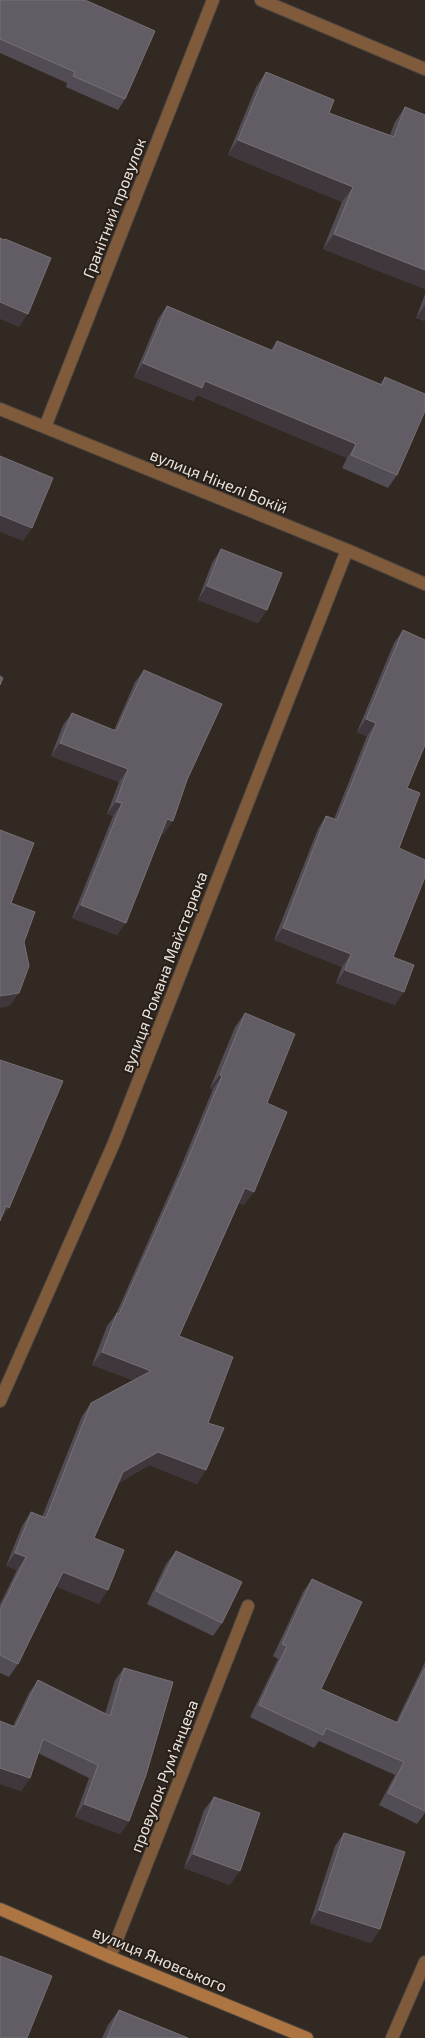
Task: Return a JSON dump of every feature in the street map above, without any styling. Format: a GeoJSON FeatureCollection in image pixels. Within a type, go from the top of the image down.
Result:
{"type":"FeatureCollection","features":[{"type":"Feature","properties":{"kind":"main road","name":"вулиця Яновського"},"geometry":{"type":"LineString","coordinates":[[0,1909],[110,1957],[307,2038]]}},
{"type":"Feature","properties":{"kind":"street","name":"Гранітний провулок"},"geometry":{"type":"LineString","coordinates":[[45,428],[212,0]]}},
{"type":"Feature","properties":{"kind":"street"},"geometry":{"type":"LineString","coordinates":[[261,0],[425,69]]}},
{"type":"Feature","properties":{"kind":"street","name":"вулиця Нінелі Бокій"},"geometry":{"type":"LineString","coordinates":[[0,409],[347,550],[425,584]]}},
{"type":"Feature","properties":{"kind":"street","name":"вулиця Романа Майстерюка"},"geometry":{"type":"LineString","coordinates":[[0,1401],[114,1143],[347,550]]}},
{"type":"Feature","properties":{"kind":"street","name":"провулок Румʼянцева"},"geometry":{"type":"LineString","coordinates":[[110,1957],[248,1606]]}},
{"type":"Feature","properties":{"kind":"street"},"geometry":{"type":"LineString","coordinates":[[392,2038],[425,1962]]}},
{"type":"Feature","properties":{"kind":"building"},"geometry":{"type":"Polygon","coordinates":[[[0,0],[85,0],[155,31],[125,99],[73,76],[75,72],[0,39],[0,0]]]}},
{"type":"Feature","properties":{"kind":"building"},"geometry":{"type":"Polygon","coordinates":[[[266,72],[334,100],[329,113],[394,137],[405,107],[425,115],[425,270],[334,234],[353,187],[238,140],[266,72]]]}},
{"type":"Feature","properties":{"kind":"building"},"geometry":{"type":"Polygon","coordinates":[[[0,238],[51,258],[28,314],[0,302],[0,238]]]}},
{"type":"Feature","properties":{"kind":"building"},"geometry":{"type":"Polygon","coordinates":[[[167,306],[273,351],[277,341],[382,385],[385,377],[425,394],[425,411],[397,475],[351,455],[356,444],[205,381],[202,388],[143,363],[167,306]]]}},
{"type":"Feature","properties":{"kind":"building"},"geometry":{"type":"Polygon","coordinates":[[[0,456],[53,478],[32,528],[0,515],[0,456]]]}},
{"type":"Feature","properties":{"kind":"building"},"geometry":{"type":"Polygon","coordinates":[[[221,549],[282,573],[267,610],[207,586],[221,549]]]}},
{"type":"Feature","properties":{"kind":"building"},"geometry":{"type":"Polygon","coordinates":[[[403,630],[425,640],[425,745],[407,788],[420,793],[399,848],[425,860],[425,877],[393,957],[414,965],[404,992],[345,970],[351,954],[283,928],[326,816],[337,820],[376,723],[366,719],[403,630]]]}},
{"type":"Feature","properties":{"kind":"building"},"geometry":{"type":"Polygon","coordinates":[[[144,670],[222,704],[187,780],[173,821],[167,819],[126,923],[81,905],[122,803],[116,802],[128,769],[60,743],[72,713],[116,731],[144,670]]]}},
{"type":"Feature","properties":{"kind":"building"},"geometry":{"type":"Polygon","coordinates":[[[0,830],[34,843],[11,903],[35,912],[24,942],[29,966],[19,993],[0,996],[0,830]]]}},
{"type":"Feature","properties":{"kind":"building"},"geometry":{"type":"Polygon","coordinates":[[[245,1013],[295,1034],[267,1103],[287,1112],[254,1192],[245,1188],[179,1336],[233,1357],[208,1423],[224,1428],[206,1470],[158,1452],[123,1472],[94,1538],[124,1550],[108,1590],[63,1572],[18,1664],[0,1655],[0,1610],[26,1557],[15,1553],[31,1512],[46,1518],[91,1403],[151,1371],[102,1352],[117,1313],[119,1314],[186,1163],[222,1076],[220,1075],[245,1013]]]}},
{"type":"Feature","properties":{"kind":"building"},"geometry":{"type":"Polygon","coordinates":[[[0,1060],[63,1081],[9,1208],[6,1206],[0,1221],[0,1060]]]}},
{"type":"Feature","properties":{"kind":"building"},"geometry":{"type":"Polygon","coordinates":[[[176,1551],[242,1582],[222,1623],[156,1591],[176,1551]]]}},
{"type":"Feature","properties":{"kind":"building"},"geometry":{"type":"Polygon","coordinates":[[[312,1579],[362,1602],[321,1689],[398,1723],[425,1668],[425,1811],[388,1793],[404,1762],[326,1728],[323,1735],[259,1705],[287,1646],[282,1644],[312,1579]]]}},
{"type":"Feature","properties":{"kind":"building"},"geometry":{"type":"Polygon","coordinates":[[[124,1668],[173,1682],[146,1775],[129,1821],[84,1804],[98,1765],[43,1739],[30,1778],[0,1768],[0,1721],[15,1727],[38,1680],[110,1716],[124,1668]]]}},
{"type":"Feature","properties":{"kind":"building"},"geometry":{"type":"Polygon","coordinates":[[[214,1797],[260,1813],[240,1871],[193,1854],[214,1797]]]}},
{"type":"Feature","properties":{"kind":"building"},"geometry":{"type":"Polygon","coordinates":[[[344,1833],[405,1852],[380,1929],[319,1910],[344,1833]]]}},
{"type":"Feature","properties":{"kind":"building"},"geometry":{"type":"Polygon","coordinates":[[[0,1956],[52,1976],[27,2038],[0,2038],[0,1956]]]}},
{"type":"Feature","properties":{"kind":"building"},"geometry":{"type":"Polygon","coordinates":[[[119,2010],[188,2038],[107,2038],[119,2010]]]}}]}
